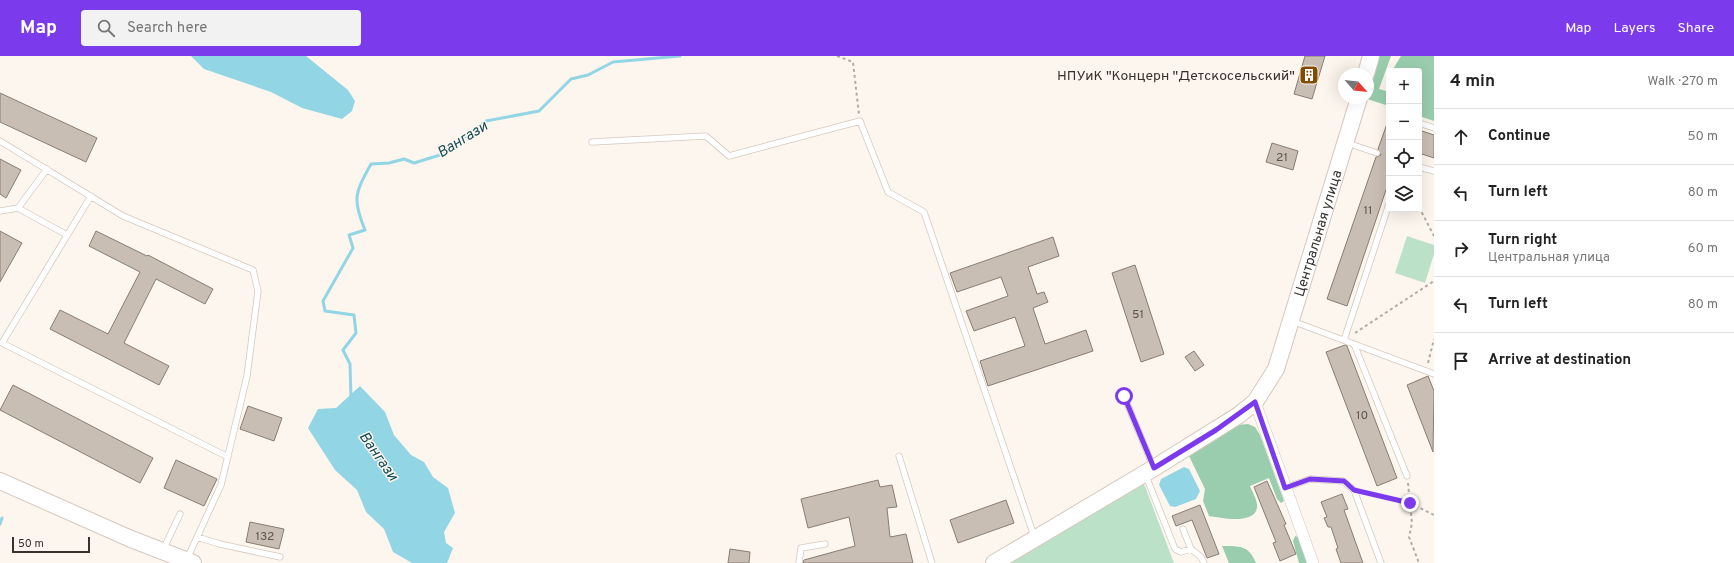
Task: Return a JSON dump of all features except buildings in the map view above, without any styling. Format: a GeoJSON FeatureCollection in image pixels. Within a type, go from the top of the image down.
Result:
{"type":"FeatureCollection","features":[{"type":"Feature","properties":{"kind":"street"},"geometry":{"type":"LineString","coordinates":[[1368,68],[1372,56]]}},
{"type":"Feature","properties":{"kind":"street","name":"Центральная улица"},"geometry":{"type":"LineString","coordinates":[[1255,402],[1276,369],[1292,321],[1357,104]]}},
{"type":"Feature","properties":{"kind":"street"},"geometry":{"type":"LineString","coordinates":[[994,563],[1216,430],[1255,402],[1285,488],[1314,563]]}},
{"type":"Feature","properties":{"kind":"street"},"geometry":{"type":"LineString","coordinates":[[0,481],[162,552],[190,562]]}},
{"type":"Feature","properties":{"kind":"lane"},"geometry":{"type":"LineString","coordinates":[[592,142],[706,136],[730,156],[860,121],[888,192],[924,212],[1035,539]]}},
{"type":"Feature","properties":{"kind":"lane"},"geometry":{"type":"LineString","coordinates":[[1422,124],[1434,128]]}},
{"type":"Feature","properties":{"kind":"lane"},"geometry":{"type":"LineString","coordinates":[[0,141],[124,216],[253,270],[258,290],[247,376],[221,485],[197,537],[190,562]]}},
{"type":"Feature","properties":{"kind":"lane"},"geometry":{"type":"LineString","coordinates":[[1345,143],[1377,153]]}},
{"type":"Feature","properties":{"kind":"lane"},"geometry":{"type":"LineString","coordinates":[[1422,168],[1434,171]]}},
{"type":"Feature","properties":{"kind":"lane"},"geometry":{"type":"LineString","coordinates":[[18,208],[47,169]]}},
{"type":"Feature","properties":{"kind":"lane"},"geometry":{"type":"LineString","coordinates":[[91,196],[1,345],[228,457]]}},
{"type":"Feature","properties":{"kind":"lane"},"geometry":{"type":"LineString","coordinates":[[0,211],[18,208],[67,235]]}},
{"type":"Feature","properties":{"kind":"lane"},"geometry":{"type":"LineString","coordinates":[[1344,340],[1386,212]]}},
{"type":"Feature","properties":{"kind":"lane"},"geometry":{"type":"LineString","coordinates":[[1292,321],[1434,374]]}},
{"type":"Feature","properties":{"kind":"lane"},"geometry":{"type":"LineString","coordinates":[[1354,344],[1407,476]]}},
{"type":"Feature","properties":{"kind":"lane"},"geometry":{"type":"LineString","coordinates":[[1124,396],[1175,549],[1181,552],[1191,549]]}},
{"type":"Feature","properties":{"kind":"lane"},"geometry":{"type":"LineString","coordinates":[[899,456],[932,563]]}},
{"type":"Feature","properties":{"kind":"lane"},"geometry":{"type":"LineString","coordinates":[[1285,488],[1310,479],[1344,481],[1354,490],[1381,563]]}},
{"type":"Feature","properties":{"kind":"lane"},"geometry":{"type":"LineString","coordinates":[[162,552],[180,514]]}},
{"type":"Feature","properties":{"kind":"lane"},"geometry":{"type":"LineString","coordinates":[[1183,529],[1191,549],[1201,557],[1204,563]]}},
{"type":"Feature","properties":{"kind":"lane"},"geometry":{"type":"LineString","coordinates":[[197,537],[220,544],[280,557]]}},
{"type":"Feature","properties":{"kind":"lane"},"geometry":{"type":"LineString","coordinates":[[799,563],[801,548],[825,544]]}},
{"type":"Feature","properties":{"kind":"path"},"geometry":{"type":"LineString","coordinates":[[837,56],[853,62],[860,121]]}},
{"type":"Feature","properties":{"kind":"path"},"geometry":{"type":"LineString","coordinates":[[1422,212],[1434,236]]}},
{"type":"Feature","properties":{"kind":"path"},"geometry":{"type":"LineString","coordinates":[[1344,340],[1434,281]]}},
{"type":"Feature","properties":{"kind":"path"},"geometry":{"type":"LineString","coordinates":[[1426,371],[1434,339]]}},
{"type":"Feature","properties":{"kind":"path"},"geometry":{"type":"LineString","coordinates":[[1407,476],[1412,523],[1409,537],[1419,563]]}},
{"type":"Feature","properties":{"kind":"path"},"geometry":{"type":"LineString","coordinates":[[1354,490],[1410,503],[1434,515]]}},
{"type":"Feature","properties":{"kind":"green space"},"geometry":{"type":"Polygon","coordinates":[[[1380,56],[1391,56],[1379,89],[1386,91],[1386,105],[1374,101],[1374,76],[1380,56]]]}},
{"type":"Feature","properties":{"kind":"green space"},"geometry":{"type":"Polygon","coordinates":[[[1401,56],[1434,56],[1434,121],[1422,117],[1422,68],[1394,68],[1401,56]]]}},
{"type":"Feature","properties":{"kind":"green space"},"geometry":{"type":"Polygon","coordinates":[[[1407,236],[1434,245],[1434,254],[1425,283],[1395,273],[1407,236]]]}},
{"type":"Feature","properties":{"kind":"green space"},"geometry":{"type":"Polygon","coordinates":[[[1248,424],[1255,427],[1260,435],[1284,501],[1281,503],[1277,499],[1269,478],[1250,486],[1257,504],[1256,511],[1252,515],[1246,518],[1238,519],[1209,516],[1203,501],[1205,489],[1189,456],[1237,425],[1248,424]]]}},
{"type":"Feature","properties":{"kind":"green space"},"geometry":{"type":"Polygon","coordinates":[[[1143,481],[1174,563],[1004,563],[1143,481]]]}},
{"type":"Feature","properties":{"kind":"green space"},"geometry":{"type":"Polygon","coordinates":[[[1295,536],[1298,537],[1307,563],[1299,563],[1293,541],[1295,536]]]}},
{"type":"Feature","properties":{"kind":"green space"},"geometry":{"type":"Polygon","coordinates":[[[1222,546],[1234,546],[1247,550],[1256,563],[1229,563],[1222,546]]]}},
{"type":"Feature","properties":{"kind":"water"},"geometry":{"type":"Polygon","coordinates":[[[191,56],[306,56],[348,90],[355,101],[352,111],[342,119],[302,108],[271,92],[204,69],[191,56]]]}},
{"type":"Feature","properties":{"kind":"water"},"geometry":{"type":"Polygon","coordinates":[[[360,386],[385,412],[394,435],[411,455],[424,462],[433,477],[448,488],[455,513],[444,532],[446,543],[453,548],[447,563],[412,563],[393,552],[384,529],[366,512],[357,490],[335,470],[308,428],[318,409],[336,408],[360,386]]]}},
{"type":"Feature","properties":{"kind":"water"},"geometry":{"type":"Polygon","coordinates":[[[1184,467],[1189,469],[1200,491],[1196,499],[1175,507],[1170,506],[1159,485],[1161,479],[1184,467]]]}},
{"type":"Feature","properties":{"kind":"waterway","name":"Вангази"},"geometry":{"type":"LineString","coordinates":[[351,398],[350,364],[343,350],[356,333],[354,315],[325,311],[323,301],[353,248],[349,235],[365,230],[358,211],[357,196],[361,182],[371,164],[389,163],[404,159],[414,163],[440,155],[486,121],[539,111],[571,79],[588,75],[613,62],[680,56]]}},
{"type":"Feature","properties":{"kind":"waterway"},"geometry":{"type":"LineString","coordinates":[[0,524],[2,518]]}},
{"type":"Feature","properties":{"kind":"place","name":"НПУиК \"Концерн \"Детскосельский\""},"geometry":{"type":"Point","coordinates":[1309,75]}},
{"type":"Feature","properties":{"kind":"route"},"geometry":{"type":"LineString","coordinates":[[1124,396],[1154,468],[1239,415],[1255,402],[1285,488],[1310,479],[1344,481],[1354,490],[1410,503]]}}]}
